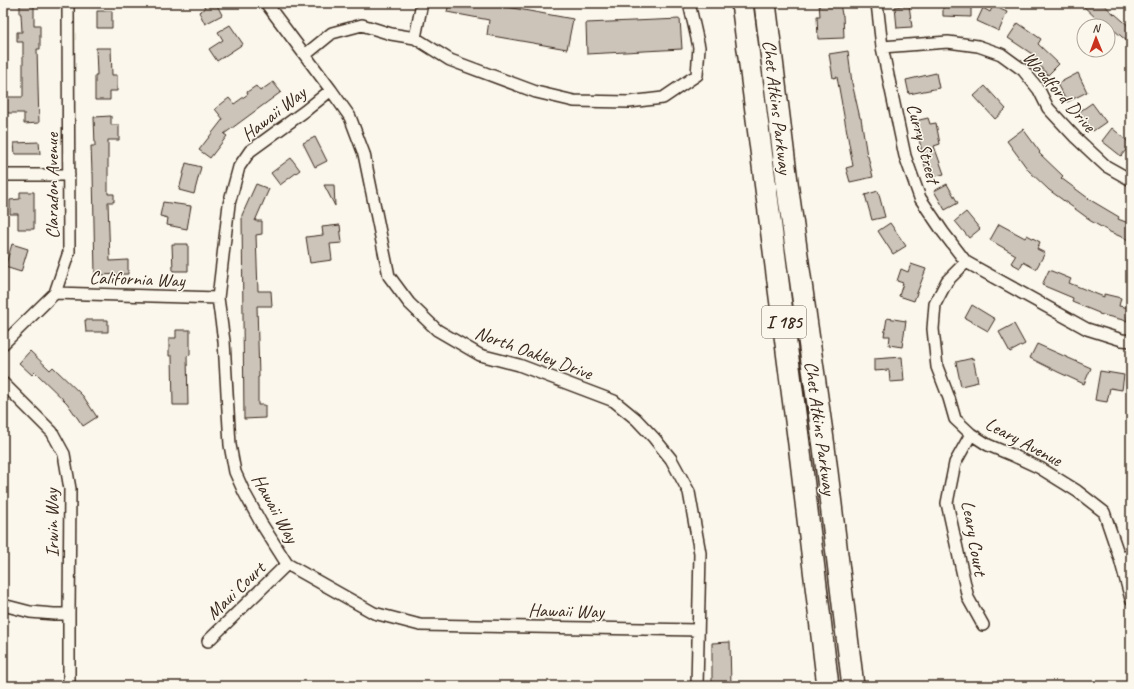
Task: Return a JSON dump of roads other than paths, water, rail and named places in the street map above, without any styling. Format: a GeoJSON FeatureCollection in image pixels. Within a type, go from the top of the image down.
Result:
{"type":"FeatureCollection","features":[{"type":"Feature","properties":{"kind":"highway","name":"Chet Atkins Parkway"},"geometry":{"type":"LineString","coordinates":[[742,3],[799,444],[826,686]]}},
{"type":"Feature","properties":{"kind":"highway","name":"Chet Atkins Parkway"},"geometry":{"type":"LineString","coordinates":[[765,3],[789,198],[824,447],[852,681]]}},
{"type":"Feature","properties":{"kind":"street","name":"Claradon Avenue"},"geometry":{"type":"LineString","coordinates":[[3,344],[55,293],[69,252],[68,3]]}},
{"type":"Feature","properties":{"kind":"street","name":"North Oakley Drive"},"geometry":{"type":"LineString","coordinates":[[266,3],[350,117],[364,154],[388,276],[409,303],[437,330],[480,355],[519,365],[614,401],[654,438],[670,459],[689,492],[700,553],[697,686]]}},
{"type":"Feature","properties":{"kind":"street"},"geometry":{"type":"LineString","coordinates":[[415,38],[422,3]]}},
{"type":"Feature","properties":{"kind":"street"},"geometry":{"type":"LineString","coordinates":[[305,55],[332,33],[362,25],[391,34],[415,38],[450,60],[536,92],[574,101],[629,102],[663,98],[697,75],[699,47],[689,3]]}},
{"type":"Feature","properties":{"kind":"street","name":"Curry Street"},"geometry":{"type":"LineString","coordinates":[[877,3],[882,46],[905,156],[920,198],[943,232],[966,262],[1087,329],[1122,340],[1131,340]]}},
{"type":"Feature","properties":{"kind":"street","name":"Woodford Drive"},"geometry":{"type":"LineString","coordinates":[[882,46],[948,42],[978,46],[1001,54],[1023,70],[1039,90],[1048,108],[1075,137],[1106,166],[1131,180]]}},
{"type":"Feature","properties":{"kind":"street","name":"Hawaii Way"},"geometry":{"type":"LineString","coordinates":[[331,90],[250,152],[239,168],[229,204],[218,298],[224,341],[230,445],[235,472],[261,523],[287,564],[374,613],[420,625],[698,630]]}},
{"type":"Feature","properties":{"kind":"street"},"geometry":{"type":"LineString","coordinates":[[3,175],[69,175]]}},
{"type":"Feature","properties":{"kind":"street","name":"Leary Avenue"},"geometry":{"type":"LineString","coordinates":[[966,262],[947,281],[935,304],[933,329],[937,368],[955,419],[971,434],[988,445],[1040,468],[1077,491],[1104,512],[1120,559],[1131,599]]}},
{"type":"Feature","properties":{"kind":"street","name":"California Way"},"geometry":{"type":"LineString","coordinates":[[55,293],[218,298]]}},
{"type":"Feature","properties":{"kind":"street","name":"Irwin Way"},"geometry":{"type":"LineString","coordinates":[[3,383],[52,432],[64,454],[70,489],[69,686]]}},
{"type":"Feature","properties":{"kind":"street","name":"Leary Court"},"geometry":{"type":"LineString","coordinates":[[971,434],[955,463],[947,503],[968,598],[983,625]]}},
{"type":"Feature","properties":{"kind":"street"},"geometry":{"type":"LineString","coordinates":[[1120,559],[1131,555]]}},
{"type":"Feature","properties":{"kind":"street","name":"Maui Court"},"geometry":{"type":"LineString","coordinates":[[208,641],[287,564]]}},
{"type":"Feature","properties":{"kind":"street"},"geometry":{"type":"LineString","coordinates":[[3,605],[30,612],[69,614]]}}]}
